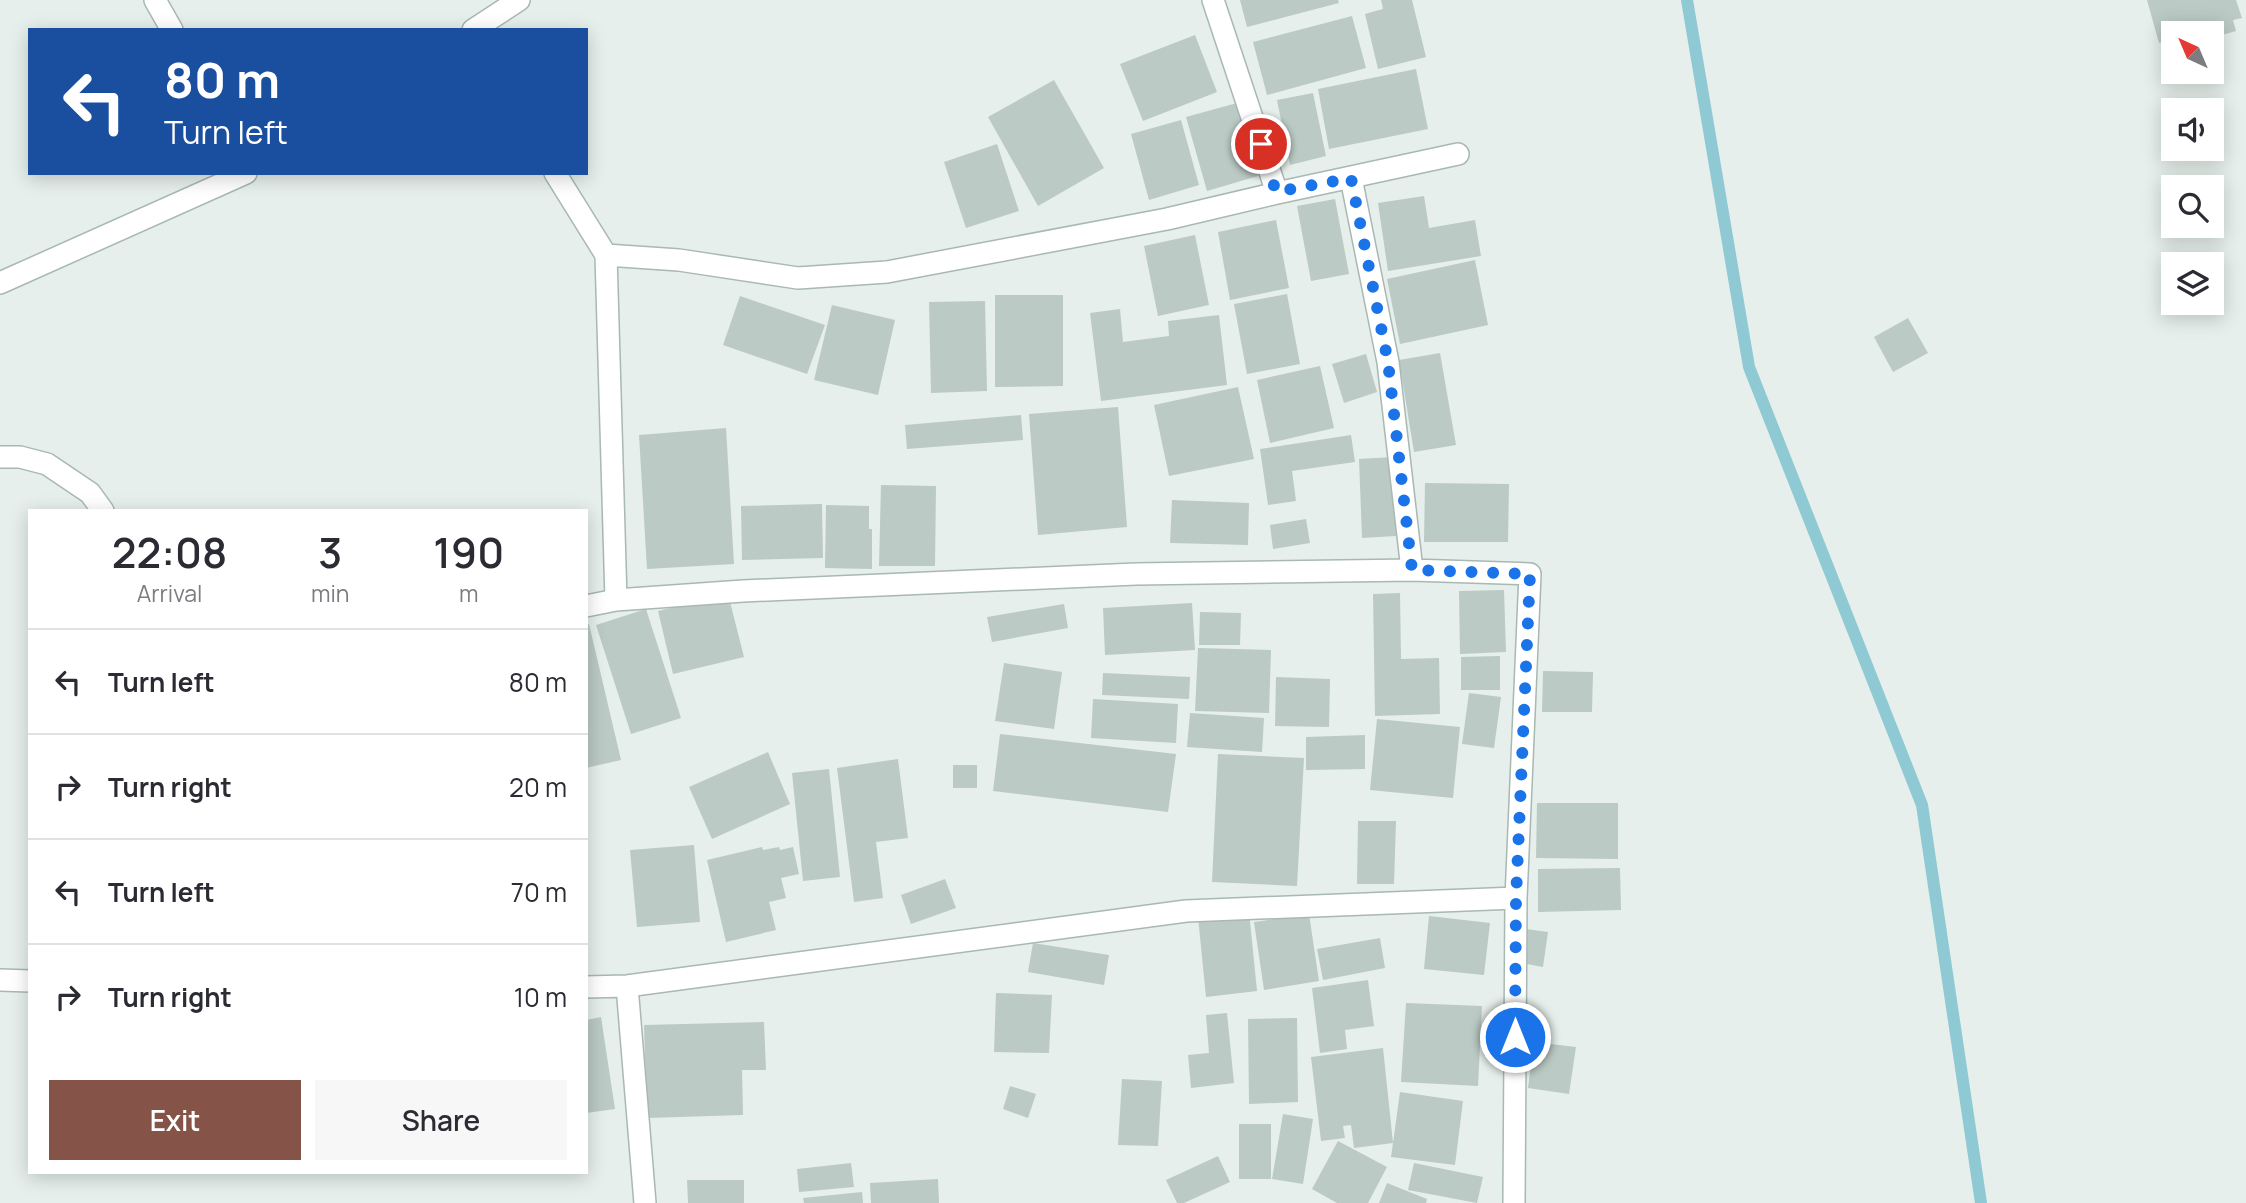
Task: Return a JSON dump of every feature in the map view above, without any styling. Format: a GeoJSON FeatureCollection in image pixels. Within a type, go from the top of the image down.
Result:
{"type":"FeatureCollection","features":[{"type":"Feature","properties":{"kind":"street"},"geometry":{"type":"LineString","coordinates":[[155,0],[171,28]]}},
{"type":"Feature","properties":{"kind":"street"},"geometry":{"type":"LineString","coordinates":[[476,28],[519,0]]}},
{"type":"Feature","properties":{"kind":"street"},"geometry":{"type":"LineString","coordinates":[[1213,0],[1276,192]]}},
{"type":"Feature","properties":{"kind":"street"},"geometry":{"type":"LineString","coordinates":[[606,256],[679,260],[798,278],[887,272],[1167,219],[1276,192],[1458,154]]}},
{"type":"Feature","properties":{"kind":"street"},"geometry":{"type":"LineString","coordinates":[[0,283],[242,175]]}},
{"type":"Feature","properties":{"kind":"street"},"geometry":{"type":"LineString","coordinates":[[556,175],[606,256],[616,600]]}},
{"type":"Feature","properties":{"kind":"street"},"geometry":{"type":"LineString","coordinates":[[1351,178],[1388,362],[1412,570]]}},
{"type":"Feature","properties":{"kind":"street"},"geometry":{"type":"LineString","coordinates":[[0,457],[20,457],[47,464],[90,492],[102,509]]}},
{"type":"Feature","properties":{"kind":"street"},"geometry":{"type":"LineString","coordinates":[[588,606],[616,600],[743,591],[1136,574],[1412,570],[1530,574],[1516,898],[1514,1203]]}},
{"type":"Feature","properties":{"kind":"street"},"geometry":{"type":"LineString","coordinates":[[588,987],[627,986],[1186,911],[1516,898]]}},
{"type":"Feature","properties":{"kind":"street"},"geometry":{"type":"LineString","coordinates":[[0,980],[28,981]]}},
{"type":"Feature","properties":{"kind":"street"},"geometry":{"type":"LineString","coordinates":[[627,986],[645,1203]]}},
{"type":"Feature","properties":{"kind":"building"},"geometry":{"type":"Polygon","coordinates":[[[1240,0],[1338,0],[1339,3],[1247,27],[1240,0]]]}},
{"type":"Feature","properties":{"kind":"building"},"geometry":{"type":"Polygon","coordinates":[[[1381,0],[1412,0],[1426,57],[1378,69],[1365,14],[1383,9],[1381,0]]]}},
{"type":"Feature","properties":{"kind":"building"},"geometry":{"type":"Polygon","coordinates":[[[2147,0],[2236,0],[2242,18],[2233,20],[2236,31],[2224,34],[2224,21],[2161,21],[2159,43],[2147,0]]]}},
{"type":"Feature","properties":{"kind":"building"},"geometry":{"type":"Polygon","coordinates":[[[1352,16],[1366,68],[1267,95],[1253,42],[1352,16]]]}},
{"type":"Feature","properties":{"kind":"building"},"geometry":{"type":"Polygon","coordinates":[[[1195,35],[1217,92],[1143,121],[1120,64],[1195,35]]]}},
{"type":"Feature","properties":{"kind":"building"},"geometry":{"type":"Polygon","coordinates":[[[1416,69],[1428,129],[1329,149],[1318,89],[1416,69]]]}},
{"type":"Feature","properties":{"kind":"building"},"geometry":{"type":"Polygon","coordinates":[[[1054,80],[1104,168],[1038,206],[988,117],[1054,80]]]}},
{"type":"Feature","properties":{"kind":"building"},"geometry":{"type":"Polygon","coordinates":[[[1313,93],[1326,156],[1290,165],[1277,100],[1313,93]]]}},
{"type":"Feature","properties":{"kind":"building"},"geometry":{"type":"Polygon","coordinates":[[[1237,103],[1258,176],[1207,191],[1186,117],[1237,103]]]}},
{"type":"Feature","properties":{"kind":"building"},"geometry":{"type":"Polygon","coordinates":[[[1181,120],[1199,185],[1149,200],[1131,134],[1181,120]]]}},
{"type":"Feature","properties":{"kind":"building"},"geometry":{"type":"Polygon","coordinates":[[[997,144],[1019,211],[966,228],[944,162],[997,144]]]}},
{"type":"Feature","properties":{"kind":"building"},"geometry":{"type":"Polygon","coordinates":[[[1424,196],[1429,228],[1475,220],[1481,256],[1388,271],[1378,203],[1424,196]]]}},
{"type":"Feature","properties":{"kind":"building"},"geometry":{"type":"Polygon","coordinates":[[[1335,199],[1349,274],[1311,281],[1297,206],[1335,199]]]}},
{"type":"Feature","properties":{"kind":"building"},"geometry":{"type":"Polygon","coordinates":[[[1276,220],[1289,288],[1230,300],[1218,232],[1276,220]]]}},
{"type":"Feature","properties":{"kind":"building"},"geometry":{"type":"Polygon","coordinates":[[[1195,235],[1209,305],[1158,316],[1144,246],[1195,235]]]}},
{"type":"Feature","properties":{"kind":"building"},"geometry":{"type":"Polygon","coordinates":[[[1475,260],[1488,325],[1400,344],[1387,279],[1475,260]]]}},
{"type":"Feature","properties":{"kind":"building"},"geometry":{"type":"Polygon","coordinates":[[[1287,294],[1300,364],[1247,374],[1234,304],[1287,294]]]}},
{"type":"Feature","properties":{"kind":"building"},"geometry":{"type":"Polygon","coordinates":[[[995,295],[1063,295],[1063,386],[995,387],[995,295]]]}},
{"type":"Feature","properties":{"kind":"building"},"geometry":{"type":"Polygon","coordinates":[[[740,296],[825,325],[807,374],[723,345],[740,296]]]}},
{"type":"Feature","properties":{"kind":"building"},"geometry":{"type":"Polygon","coordinates":[[[985,301],[987,391],[931,393],[929,302],[985,301]]]}},
{"type":"Feature","properties":{"kind":"building"},"geometry":{"type":"Polygon","coordinates":[[[832,305],[895,320],[878,395],[814,380],[832,305]]]}},
{"type":"Feature","properties":{"kind":"building"},"geometry":{"type":"Polygon","coordinates":[[[1120,309],[1123,342],[1169,336],[1168,321],[1219,315],[1227,385],[1101,401],[1090,313],[1120,309]]]}},
{"type":"Feature","properties":{"kind":"building"},"geometry":{"type":"Polygon","coordinates":[[[1908,318],[1928,353],[1893,372],[1874,337],[1908,318]]]}},
{"type":"Feature","properties":{"kind":"building"},"geometry":{"type":"Polygon","coordinates":[[[1440,353],[1456,445],[1414,452],[1399,360],[1440,353]]]}},
{"type":"Feature","properties":{"kind":"building"},"geometry":{"type":"Polygon","coordinates":[[[1366,354],[1377,392],[1344,403],[1332,364],[1366,354]]]}},
{"type":"Feature","properties":{"kind":"building"},"geometry":{"type":"Polygon","coordinates":[[[1320,366],[1334,428],[1270,443],[1257,380],[1320,366]]]}},
{"type":"Feature","properties":{"kind":"building"},"geometry":{"type":"Polygon","coordinates":[[[1238,387],[1254,459],[1169,476],[1154,405],[1238,387]]]}},
{"type":"Feature","properties":{"kind":"building"},"geometry":{"type":"Polygon","coordinates":[[[1118,407],[1127,527],[1038,535],[1029,414],[1118,407]]]}},
{"type":"Feature","properties":{"kind":"building"},"geometry":{"type":"Polygon","coordinates":[[[1021,415],[1023,440],[907,449],[905,425],[1021,415]]]}},
{"type":"Feature","properties":{"kind":"building"},"geometry":{"type":"Polygon","coordinates":[[[726,428],[734,564],[647,569],[639,435],[726,428]]]}},
{"type":"Feature","properties":{"kind":"building"},"geometry":{"type":"Polygon","coordinates":[[[1351,435],[1355,462],[1292,471],[1296,501],[1268,505],[1260,449],[1351,435]]]}},
{"type":"Feature","properties":{"kind":"building"},"geometry":{"type":"Polygon","coordinates":[[[1393,457],[1396,536],[1362,538],[1359,459],[1393,457]]]}},
{"type":"Feature","properties":{"kind":"building"},"geometry":{"type":"Polygon","coordinates":[[[1425,483],[1509,484],[1508,542],[1424,542],[1425,483]]]}},
{"type":"Feature","properties":{"kind":"building"},"geometry":{"type":"Polygon","coordinates":[[[881,485],[936,486],[935,566],[879,566],[881,485]]]}},
{"type":"Feature","properties":{"kind":"building"},"geometry":{"type":"Polygon","coordinates":[[[1172,500],[1249,503],[1248,545],[1170,543],[1172,500]]]}},
{"type":"Feature","properties":{"kind":"building"},"geometry":{"type":"Polygon","coordinates":[[[822,504],[823,558],[742,560],[741,506],[822,504]]]}},
{"type":"Feature","properties":{"kind":"building"},"geometry":{"type":"Polygon","coordinates":[[[826,505],[869,506],[872,569],[825,568],[826,505]]]}},
{"type":"Feature","properties":{"kind":"building"},"geometry":{"type":"Polygon","coordinates":[[[1306,519],[1310,543],[1273,549],[1270,525],[1306,519]]]}},
{"type":"Feature","properties":{"kind":"building"},"geometry":{"type":"Polygon","coordinates":[[[1504,590],[1506,652],[1460,654],[1459,591],[1504,590]]]}},
{"type":"Feature","properties":{"kind":"building"},"geometry":{"type":"Polygon","coordinates":[[[1400,593],[1401,659],[1439,658],[1440,714],[1375,716],[1373,594],[1400,593]]]}},
{"type":"Feature","properties":{"kind":"building"},"geometry":{"type":"Polygon","coordinates":[[[728,594],[744,657],[673,674],[658,611],[728,594]]]}},
{"type":"Feature","properties":{"kind":"building"},"geometry":{"type":"Polygon","coordinates":[[[1192,603],[1195,650],[1105,655],[1103,608],[1192,603]]]}},
{"type":"Feature","properties":{"kind":"building"},"geometry":{"type":"Polygon","coordinates":[[[1064,604],[1068,628],[992,642],[987,617],[1064,604]]]}},
{"type":"Feature","properties":{"kind":"building"},"geometry":{"type":"Polygon","coordinates":[[[646,609],[681,718],[631,734],[596,625],[646,609]]]}},
{"type":"Feature","properties":{"kind":"building"},"geometry":{"type":"Polygon","coordinates":[[[1200,612],[1241,613],[1240,645],[1199,645],[1200,612]]]}},
{"type":"Feature","properties":{"kind":"building"},"geometry":{"type":"Polygon","coordinates":[[[588,624],[589,624],[621,760],[588,768],[588,624]]]}},
{"type":"Feature","properties":{"kind":"building"},"geometry":{"type":"Polygon","coordinates":[[[1198,648],[1271,650],[1269,713],[1195,711],[1198,648]]]}},
{"type":"Feature","properties":{"kind":"building"},"geometry":{"type":"Polygon","coordinates":[[[1500,656],[1500,690],[1461,690],[1461,657],[1500,656]]]}},
{"type":"Feature","properties":{"kind":"building"},"geometry":{"type":"Polygon","coordinates":[[[1004,663],[1062,672],[1054,729],[995,721],[1004,663]]]}},
{"type":"Feature","properties":{"kind":"building"},"geometry":{"type":"Polygon","coordinates":[[[1543,671],[1593,672],[1592,712],[1542,712],[1543,671]]]}},
{"type":"Feature","properties":{"kind":"building"},"geometry":{"type":"Polygon","coordinates":[[[1103,673],[1190,677],[1189,699],[1102,695],[1103,673]]]}},
{"type":"Feature","properties":{"kind":"building"},"geometry":{"type":"Polygon","coordinates":[[[1276,677],[1330,679],[1329,727],[1275,726],[1276,677]]]}},
{"type":"Feature","properties":{"kind":"building"},"geometry":{"type":"Polygon","coordinates":[[[1469,693],[1501,697],[1494,748],[1462,744],[1469,693]]]}},
{"type":"Feature","properties":{"kind":"building"},"geometry":{"type":"Polygon","coordinates":[[[1093,699],[1178,704],[1176,743],[1091,738],[1093,699]]]}},
{"type":"Feature","properties":{"kind":"building"},"geometry":{"type":"Polygon","coordinates":[[[1190,713],[1264,718],[1262,752],[1187,747],[1190,713]]]}},
{"type":"Feature","properties":{"kind":"building"},"geometry":{"type":"Polygon","coordinates":[[[1377,719],[1460,727],[1453,798],[1370,790],[1377,719]]]}},
{"type":"Feature","properties":{"kind":"building"},"geometry":{"type":"Polygon","coordinates":[[[1000,734],[1176,754],[1168,812],[993,791],[1000,734]]]}},
{"type":"Feature","properties":{"kind":"building"},"geometry":{"type":"Polygon","coordinates":[[[1365,735],[1365,769],[1306,770],[1306,737],[1365,735]]]}},
{"type":"Feature","properties":{"kind":"building"},"geometry":{"type":"Polygon","coordinates":[[[768,752],[790,804],[712,839],[689,787],[768,752]]]}},
{"type":"Feature","properties":{"kind":"building"},"geometry":{"type":"Polygon","coordinates":[[[1218,754],[1304,758],[1297,886],[1212,882],[1218,754]]]}},
{"type":"Feature","properties":{"kind":"building"},"geometry":{"type":"Polygon","coordinates":[[[898,759],[908,838],[876,842],[883,898],[854,902],[837,768],[898,759]]]}},
{"type":"Feature","properties":{"kind":"building"},"geometry":{"type":"Polygon","coordinates":[[[953,765],[977,765],[977,788],[953,788],[953,765]]]}},
{"type":"Feature","properties":{"kind":"building"},"geometry":{"type":"Polygon","coordinates":[[[829,769],[840,877],[803,881],[792,773],[829,769]]]}},
{"type":"Feature","properties":{"kind":"building"},"geometry":{"type":"Polygon","coordinates":[[[1537,803],[1618,803],[1618,859],[1536,858],[1537,803]]]}},
{"type":"Feature","properties":{"kind":"building"},"geometry":{"type":"Polygon","coordinates":[[[1358,821],[1396,821],[1394,884],[1357,884],[1358,821]]]}},
{"type":"Feature","properties":{"kind":"building"},"geometry":{"type":"Polygon","coordinates":[[[694,845],[700,922],[637,927],[630,850],[694,845]]]}},
{"type":"Feature","properties":{"kind":"building"},"geometry":{"type":"Polygon","coordinates":[[[762,847],[763,850],[779,847],[780,850],[793,847],[799,874],[781,878],[786,898],[769,902],[776,930],[726,942],[707,860],[762,847]]]}},
{"type":"Feature","properties":{"kind":"building"},"geometry":{"type":"Polygon","coordinates":[[[1620,868],[1621,910],[1538,912],[1538,869],[1620,868]]]}},
{"type":"Feature","properties":{"kind":"building"},"geometry":{"type":"Polygon","coordinates":[[[945,879],[956,908],[911,924],[901,895],[945,879]]]}},
{"type":"Feature","properties":{"kind":"building"},"geometry":{"type":"Polygon","coordinates":[[[1249,911],[1257,991],[1206,997],[1198,917],[1249,911]]]}},
{"type":"Feature","properties":{"kind":"building"},"geometry":{"type":"Polygon","coordinates":[[[1309,914],[1319,981],[1264,990],[1254,922],[1309,914]]]}},
{"type":"Feature","properties":{"kind":"building"},"geometry":{"type":"Polygon","coordinates":[[[1429,916],[1490,923],[1484,975],[1424,969],[1429,916]]]}},
{"type":"Feature","properties":{"kind":"building"},"geometry":{"type":"Polygon","coordinates":[[[1526,929],[1548,932],[1543,967],[1521,963],[1526,929]]]}},
{"type":"Feature","properties":{"kind":"building"},"geometry":{"type":"Polygon","coordinates":[[[1380,938],[1385,968],[1323,980],[1317,949],[1380,938]]]}},
{"type":"Feature","properties":{"kind":"building"},"geometry":{"type":"Polygon","coordinates":[[[1033,943],[1109,955],[1104,985],[1028,972],[1033,943]]]}},
{"type":"Feature","properties":{"kind":"building"},"geometry":{"type":"Polygon","coordinates":[[[1368,980],[1374,1026],[1345,1030],[1347,1049],[1320,1053],[1312,988],[1368,980]]]}},
{"type":"Feature","properties":{"kind":"building"},"geometry":{"type":"Polygon","coordinates":[[[996,993],[1052,995],[1049,1053],[994,1052],[996,993]]]}},
{"type":"Feature","properties":{"kind":"building"},"geometry":{"type":"Polygon","coordinates":[[[1406,1003],[1482,1006],[1478,1086],[1401,1082],[1406,1003]]]}},
{"type":"Feature","properties":{"kind":"building"},"geometry":{"type":"Polygon","coordinates":[[[1227,1013],[1234,1083],[1191,1088],[1188,1055],[1209,1053],[1206,1015],[1227,1013]]]}},
{"type":"Feature","properties":{"kind":"building"},"geometry":{"type":"Polygon","coordinates":[[[601,1017],[615,1109],[588,1113],[588,1020],[601,1017]]]}},
{"type":"Feature","properties":{"kind":"building"},"geometry":{"type":"Polygon","coordinates":[[[1297,1018],[1298,1102],[1249,1104],[1248,1019],[1297,1018]]]}},
{"type":"Feature","properties":{"kind":"building"},"geometry":{"type":"Polygon","coordinates":[[[764,1022],[766,1070],[742,1070],[743,1115],[647,1118],[644,1025],[764,1022]]]}},
{"type":"Feature","properties":{"kind":"building"},"geometry":{"type":"Polygon","coordinates":[[[1534,1042],[1576,1047],[1569,1094],[1528,1088],[1534,1042]]]}},
{"type":"Feature","properties":{"kind":"building"},"geometry":{"type":"Polygon","coordinates":[[[1383,1048],[1393,1143],[1354,1148],[1351,1125],[1343,1126],[1345,1138],[1321,1141],[1311,1057],[1383,1048]]]}},
{"type":"Feature","properties":{"kind":"building"},"geometry":{"type":"Polygon","coordinates":[[[1122,1079],[1162,1081],[1158,1146],[1118,1145],[1122,1079]]]}},
{"type":"Feature","properties":{"kind":"building"},"geometry":{"type":"Polygon","coordinates":[[[1010,1086],[1036,1094],[1028,1118],[1003,1109],[1010,1086]]]}},
{"type":"Feature","properties":{"kind":"building"},"geometry":{"type":"Polygon","coordinates":[[[1400,1092],[1463,1101],[1455,1165],[1391,1157],[1400,1092]]]}},
{"type":"Feature","properties":{"kind":"building"},"geometry":{"type":"Polygon","coordinates":[[[1283,1114],[1313,1119],[1303,1184],[1272,1179],[1283,1114]]]}},
{"type":"Feature","properties":{"kind":"building"},"geometry":{"type":"Polygon","coordinates":[[[1239,1124],[1271,1124],[1271,1179],[1239,1179],[1239,1124]]]}},
{"type":"Feature","properties":{"kind":"building"},"geometry":{"type":"Polygon","coordinates":[[[1338,1141],[1387,1167],[1368,1203],[1337,1203],[1312,1189],[1338,1141]]]}},
{"type":"Feature","properties":{"kind":"building"},"geometry":{"type":"Polygon","coordinates":[[[1218,1156],[1230,1182],[1184,1203],[1177,1203],[1166,1180],[1218,1156]]]}},
{"type":"Feature","properties":{"kind":"building"},"geometry":{"type":"Polygon","coordinates":[[[851,1163],[854,1187],[799,1192],[797,1169],[851,1163]]]}},
{"type":"Feature","properties":{"kind":"building"},"geometry":{"type":"Polygon","coordinates":[[[1414,1163],[1483,1177],[1477,1203],[1408,1190],[1414,1163]]]}},
{"type":"Feature","properties":{"kind":"building"},"geometry":{"type":"Polygon","coordinates":[[[938,1179],[939,1203],[871,1203],[870,1183],[938,1179]]]}},
{"type":"Feature","properties":{"kind":"building"},"geometry":{"type":"Polygon","coordinates":[[[687,1180],[744,1180],[744,1203],[688,1203],[687,1180]]]}},
{"type":"Feature","properties":{"kind":"building"},"geometry":{"type":"Polygon","coordinates":[[[1387,1183],[1427,1199],[1426,1203],[1379,1203],[1387,1183]]]}},
{"type":"Feature","properties":{"kind":"building"},"geometry":{"type":"Polygon","coordinates":[[[862,1192],[863,1203],[804,1203],[803,1198],[862,1192]]]}},
{"type":"Feature","properties":{"kind":"waterway"},"geometry":{"type":"LineString","coordinates":[[1687,0],[1749,367],[1922,805],[1981,1203]]}},
{"type":"Feature","properties":{"kind":"route"},"geometry":{"type":"LineString","coordinates":[[1261,144],[1276,192],[1351,178],[1388,362],[1412,570],[1530,574],[1516,898],[1515,1037]]}}]}
